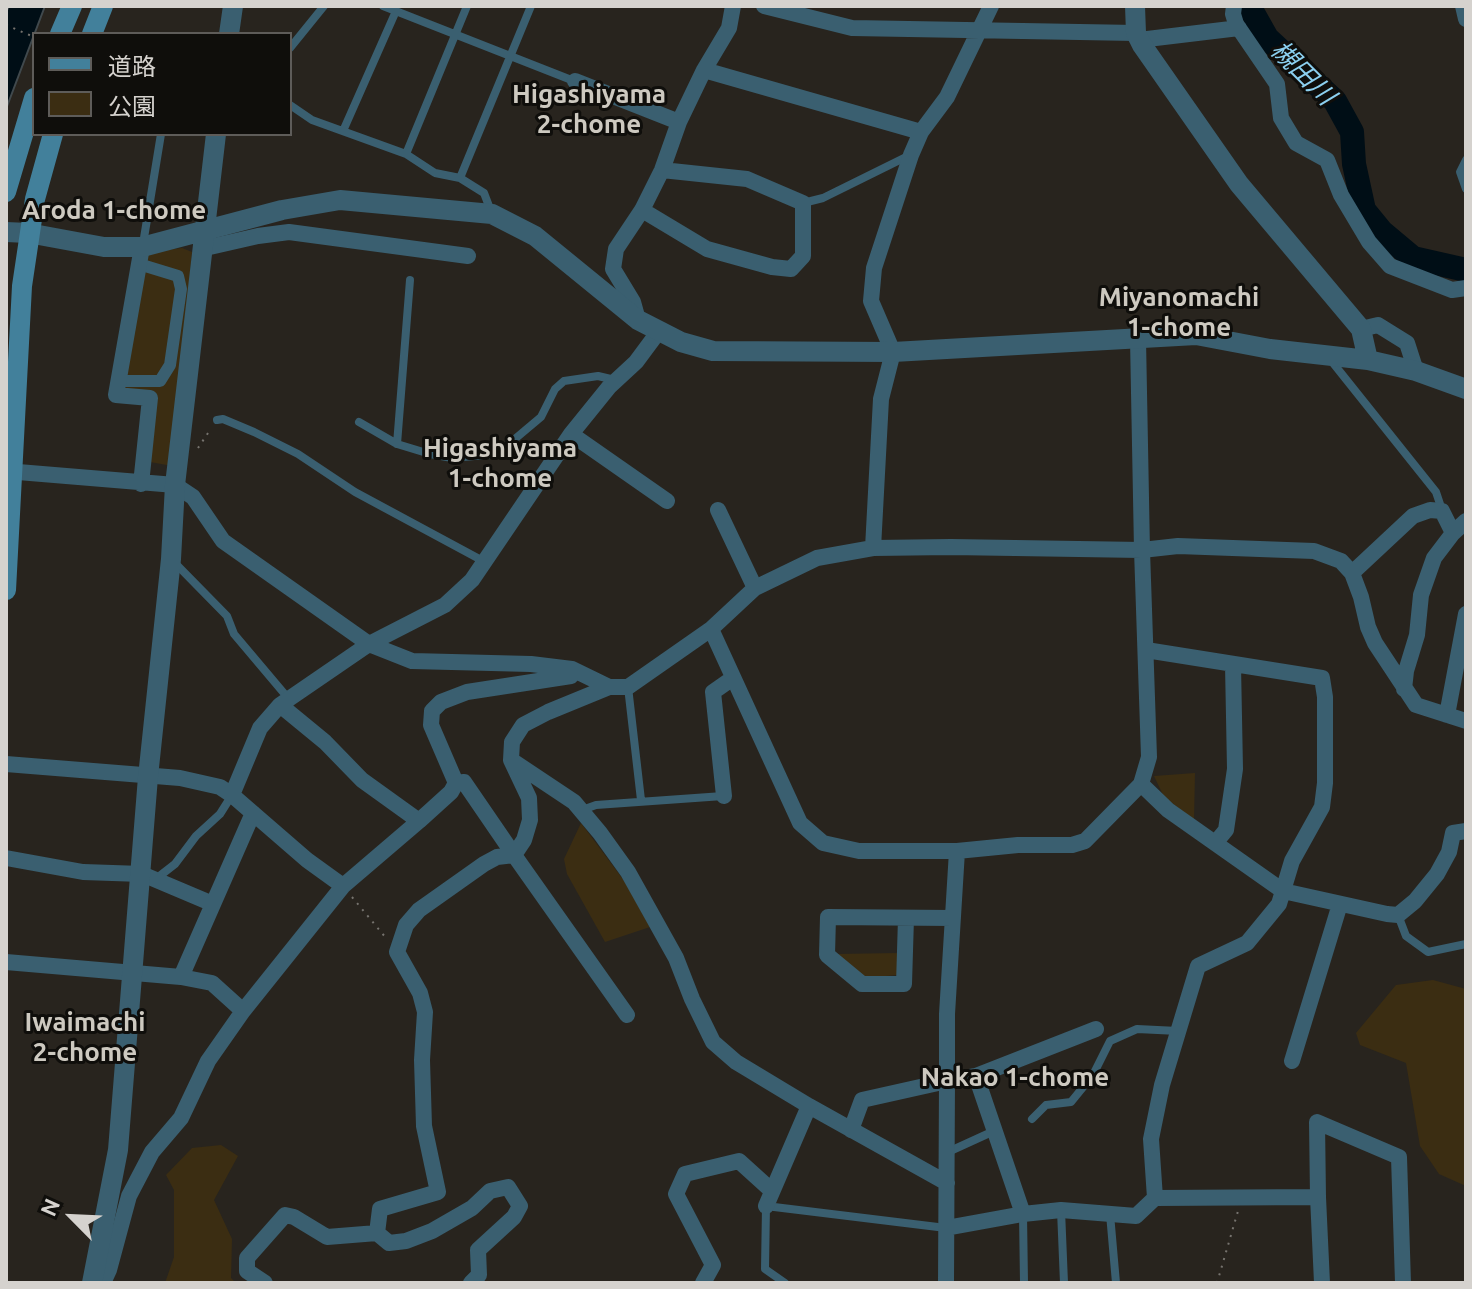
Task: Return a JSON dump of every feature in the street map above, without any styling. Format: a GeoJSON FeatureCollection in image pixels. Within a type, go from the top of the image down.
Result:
{"type":"FeatureCollection","features":[{"type":"Feature","properties":{"kind":"main road"},"geometry":{"type":"LineString","coordinates":[[61,32],[72,6]]}},
{"type":"Feature","properties":{"kind":"main road"},"geometry":{"type":"LineString","coordinates":[[93,32],[103,6]]}},
{"type":"Feature","properties":{"kind":"main road"},"geometry":{"type":"LineString","coordinates":[[6,192],[32,104]]}},
{"type":"Feature","properties":{"kind":"main road"},"geometry":{"type":"LineString","coordinates":[[6,590],[22,286],[28,233],[52,136]]}},
{"type":"Feature","properties":{"kind":"street"},"geometry":{"type":"LineString","coordinates":[[229,32],[233,6]]}},
{"type":"Feature","properties":{"kind":"street"},"geometry":{"type":"LineString","coordinates":[[638,320],[633,302],[613,269],[616,249],[642,210],[662,170],[679,122],[729,28],[733,6]]}},
{"type":"Feature","properties":{"kind":"street"},"geometry":{"type":"LineString","coordinates":[[765,6],[852,28],[1138,37],[1239,28]]}},
{"type":"Feature","properties":{"kind":"street"},"geometry":{"type":"LineString","coordinates":[[873,548],[881,399],[893,352],[871,301],[878,249],[921,132],[947,97],[991,6]]}},
{"type":"Feature","properties":{"kind":"street"},"geometry":{"type":"LineString","coordinates":[[1135,6],[1138,37],[1239,184],[1361,329],[1368,360]]}},
{"type":"Feature","properties":{"kind":"street"},"geometry":{"type":"LineString","coordinates":[[1234,6],[1233,14],[1239,28],[1277,84],[1281,118],[1296,143],[1327,160],[1341,195],[1369,242],[1390,266],[1452,290],[1466,288]]}},
{"type":"Feature","properties":{"kind":"street"},"geometry":{"type":"LineString","coordinates":[[1463,6],[1466,19]]}},
{"type":"Feature","properties":{"kind":"street"},"geometry":{"type":"LineString","coordinates":[[704,70],[921,132]]}},
{"type":"Feature","properties":{"kind":"street"},"geometry":{"type":"LineString","coordinates":[[575,81],[679,122]]}},
{"type":"Feature","properties":{"kind":"street"},"geometry":{"type":"LineString","coordinates":[[92,1283],[118,1150],[131,973],[149,876],[148,777],[171,559],[175,485],[216,136]]}},
{"type":"Feature","properties":{"kind":"street"},"geometry":{"type":"LineString","coordinates":[[642,210],[707,249],[772,267],[791,269],[803,256],[803,203],[747,179],[662,170]]}},
{"type":"Feature","properties":{"kind":"street"},"geometry":{"type":"LineString","coordinates":[[142,256],[202,240],[282,210],[340,200],[492,214],[535,236],[638,320],[681,342],[713,351],[893,352],[1196,335],[1329,358],[1368,360],[1416,371],[1466,389]]}},
{"type":"Feature","properties":{"kind":"street"},"geometry":{"type":"LineString","coordinates":[[6,232],[28,233],[142,256],[178,276],[181,289],[170,365],[160,381],[121,381]]}},
{"type":"Feature","properties":{"kind":"street"},"geometry":{"type":"LineString","coordinates":[[202,240],[289,232],[468,256]]}},
{"type":"Feature","properties":{"kind":"street"},"geometry":{"type":"LineString","coordinates":[[141,484],[150,398],[116,395],[142,256]]}},
{"type":"Feature","properties":{"kind":"street"},"geometry":{"type":"LineString","coordinates":[[170,272],[190,275]]}},
{"type":"Feature","properties":{"kind":"street"},"geometry":{"type":"LineString","coordinates":[[1361,329],[1378,325],[1407,343],[1416,371]]}},
{"type":"Feature","properties":{"kind":"street"},"geometry":{"type":"LineString","coordinates":[[232,795],[260,728],[284,702],[369,644],[445,605],[472,580],[571,434],[616,380],[636,362],[659,331]]}},
{"type":"Feature","properties":{"kind":"street"},"geometry":{"type":"LineString","coordinates":[[711,629],[800,823],[823,843],[859,851],[957,851],[1018,845],[1072,845],[1085,841],[1141,784],[1149,757],[1138,339]]}},
{"type":"Feature","properties":{"kind":"street"},"geometry":{"type":"LineString","coordinates":[[571,434],[667,501]]}},
{"type":"Feature","properties":{"kind":"street"},"geometry":{"type":"LineString","coordinates":[[175,485],[190,459]]}},
{"type":"Feature","properties":{"kind":"street"},"geometry":{"type":"LineString","coordinates":[[10,471],[175,485],[193,497],[223,541],[369,644],[412,661],[531,664],[572,669],[609,687]]}},
{"type":"Feature","properties":{"kind":"street"},"geometry":{"type":"LineString","coordinates":[[718,510],[755,588]]}},
{"type":"Feature","properties":{"kind":"street"},"geometry":{"type":"LineString","coordinates":[[1352,573],[1413,516],[1430,510],[1442,511],[1453,533]]}},
{"type":"Feature","properties":{"kind":"street"},"geometry":{"type":"LineString","coordinates":[[1404,689],[1417,635],[1421,595],[1434,558],[1466,521]]}},
{"type":"Feature","properties":{"kind":"street"},"geometry":{"type":"LineString","coordinates":[[377,1233],[380,1209],[438,1192],[424,1126],[422,1060],[425,1012],[420,993],[397,952],[406,925],[419,910],[484,864],[497,857],[514,855],[524,840],[530,820],[529,798],[511,760],[512,742],[523,725],[609,687],[628,687],[711,629],[755,588],[817,558],[873,548],[1142,550],[1178,546],[1314,551],[1341,561],[1352,573],[1368,627],[1416,705],[1466,721]]}},
{"type":"Feature","properties":{"kind":"street"},"geometry":{"type":"LineString","coordinates":[[1447,715],[1466,614]]}},
{"type":"Feature","properties":{"kind":"street"},"geometry":{"type":"LineString","coordinates":[[1146,650],[1322,678],[1325,697],[1322,807],[1292,861],[1279,904],[1247,943],[1198,966],[1162,1085],[1151,1139],[1155,1198]]}},
{"type":"Feature","properties":{"kind":"street"},"geometry":{"type":"LineString","coordinates":[[1216,842],[1226,830],[1235,769],[1233,665]]}},
{"type":"Feature","properties":{"kind":"street"},"geometry":{"type":"LineString","coordinates":[[456,783],[431,725],[432,711],[441,702],[467,692],[503,685],[584,675]]}},
{"type":"Feature","properties":{"kind":"street"},"geometry":{"type":"LineString","coordinates":[[724,796],[713,692],[733,678]]}},
{"type":"Feature","properties":{"kind":"street"},"geometry":{"type":"LineString","coordinates":[[284,702],[362,780],[419,821]]}},
{"type":"Feature","properties":{"kind":"street"},"geometry":{"type":"LineString","coordinates":[[511,760],[574,802],[628,872],[676,958],[713,1042],[736,1062],[809,1106],[947,1183]]}},
{"type":"Feature","properties":{"kind":"street"},"geometry":{"type":"LineString","coordinates":[[6,764],[201,782],[232,795],[307,860],[343,886]]}},
{"type":"Feature","properties":{"kind":"street"},"geometry":{"type":"LineString","coordinates":[[456,783],[464,782],[627,1015]]}},
{"type":"Feature","properties":{"kind":"street"},"geometry":{"type":"LineString","coordinates":[[103,1283],[129,1196],[152,1152],[181,1118],[208,1061],[243,1011],[343,886],[451,792],[456,783]]}},
{"type":"Feature","properties":{"kind":"street"},"geometry":{"type":"LineString","coordinates":[[1141,784],[1168,810],[1283,891],[1398,915],[1415,901],[1437,874],[1449,852],[1453,833],[1466,831]]}},
{"type":"Feature","properties":{"kind":"street"},"geometry":{"type":"LineString","coordinates":[[181,977],[253,813]]}},
{"type":"Feature","properties":{"kind":"street"},"geometry":{"type":"LineString","coordinates":[[946,1283],[947,1014],[957,851]]}},
{"type":"Feature","properties":{"kind":"street"},"geometry":{"type":"LineString","coordinates":[[6,858],[83,872],[149,876],[213,904]]}},
{"type":"Feature","properties":{"kind":"street"},"geometry":{"type":"LineString","coordinates":[[1292,1061],[1340,904]]}},
{"type":"Feature","properties":{"kind":"street"},"geometry":{"type":"LineString","coordinates":[[906,918],[904,984],[862,984],[827,955],[828,917],[953,918]]}},
{"type":"Feature","properties":{"kind":"street"},"geometry":{"type":"LineString","coordinates":[[6,962],[181,977],[212,983],[243,1011]]}},
{"type":"Feature","properties":{"kind":"street"},"geometry":{"type":"LineString","coordinates":[[851,1130],[862,1100],[976,1076],[1096,1029]]}},
{"type":"Feature","properties":{"kind":"street"},"geometry":{"type":"LineString","coordinates":[[976,1076],[1023,1214]]}},
{"type":"Feature","properties":{"kind":"street"},"geometry":{"type":"LineString","coordinates":[[703,1283],[713,1265],[676,1194],[685,1174],[739,1161],[768,1198],[809,1106]]}},
{"type":"Feature","properties":{"kind":"street"},"geometry":{"type":"LineString","coordinates":[[1322,1283],[1317,1122],[1399,1157],[1403,1283]]}},
{"type":"Feature","properties":{"kind":"street"},"geometry":{"type":"LineString","coordinates":[[265,1283],[247,1271],[247,1258],[285,1215],[294,1217],[327,1237],[377,1233],[389,1243],[406,1241],[432,1231],[472,1208],[490,1191],[508,1187],[520,1206],[514,1217],[478,1250],[479,1275],[471,1283]]}},
{"type":"Feature","properties":{"kind":"street"},"geometry":{"type":"LineString","coordinates":[[946,1228],[1061,1210],[1136,1216],[1155,1198],[1318,1197]]}},
{"type":"Feature","properties":{"kind":"lane"},"geometry":{"type":"LineString","coordinates":[[292,46],[324,6]]}},
{"type":"Feature","properties":{"kind":"lane"},"geometry":{"type":"LineString","coordinates":[[383,6],[575,81]]}},
{"type":"Feature","properties":{"kind":"lane"},"geometry":{"type":"LineString","coordinates":[[406,154],[467,6]]}},
{"type":"Feature","properties":{"kind":"lane"},"geometry":{"type":"LineString","coordinates":[[460,178],[531,6]]}},
{"type":"Feature","properties":{"kind":"lane"},"geometry":{"type":"LineString","coordinates":[[343,131],[396,11]]}},
{"type":"Feature","properties":{"kind":"lane"},"geometry":{"type":"LineString","coordinates":[[292,106],[312,120],[406,154],[435,173],[460,178],[484,193],[492,214]]}},
{"type":"Feature","properties":{"kind":"lane"},"geometry":{"type":"LineString","coordinates":[[142,256],[161,136]]}},
{"type":"Feature","properties":{"kind":"lane"},"geometry":{"type":"LineString","coordinates":[[212,157],[223,136]]}},
{"type":"Feature","properties":{"kind":"lane"},"geometry":{"type":"LineString","coordinates":[[803,203],[823,198],[911,155]]}},
{"type":"Feature","properties":{"kind":"lane"},"geometry":{"type":"LineString","coordinates":[[1466,160],[1460,172],[1466,189]]}},
{"type":"Feature","properties":{"kind":"lane"},"geometry":{"type":"LineString","coordinates":[[397,444],[410,280]]}},
{"type":"Feature","properties":{"kind":"lane"},"geometry":{"type":"LineString","coordinates":[[1329,358],[1436,492],[1442,511]]}},
{"type":"Feature","properties":{"kind":"lane"},"geometry":{"type":"LineString","coordinates":[[359,422],[397,444],[452,458],[497,454],[541,417],[555,389],[564,381],[598,376],[616,380]]}},
{"type":"Feature","properties":{"kind":"lane"},"geometry":{"type":"LineString","coordinates":[[217,420],[234,423],[298,454],[355,492],[485,562]]}},
{"type":"Feature","properties":{"kind":"lane"},"geometry":{"type":"LineString","coordinates":[[171,559],[227,616],[234,634],[284,702]]}},
{"type":"Feature","properties":{"kind":"lane"},"geometry":{"type":"LineString","coordinates":[[628,687],[641,800]]}},
{"type":"Feature","properties":{"kind":"lane"},"geometry":{"type":"LineString","coordinates":[[149,876],[175,864],[196,836],[220,814],[232,795]]}},
{"type":"Feature","properties":{"kind":"lane"},"geometry":{"type":"LineString","coordinates":[[582,811],[596,805],[641,800],[724,796]]}},
{"type":"Feature","properties":{"kind":"lane"},"geometry":{"type":"LineString","coordinates":[[1398,915],[1406,936],[1428,952],[1466,944]]}},
{"type":"Feature","properties":{"kind":"lane"},"geometry":{"type":"LineString","coordinates":[[1032,1119],[1046,1105],[1071,1102],[1093,1075],[1110,1041],[1137,1029],[1178,1031]]}},
{"type":"Feature","properties":{"kind":"lane"},"geometry":{"type":"LineString","coordinates":[[947,1153],[994,1131]]}},
{"type":"Feature","properties":{"kind":"lane"},"geometry":{"type":"LineString","coordinates":[[785,1283],[765,1269],[768,1198],[946,1228]]}},
{"type":"Feature","properties":{"kind":"lane"},"geometry":{"type":"LineString","coordinates":[[1061,1210],[1064,1283]]}},
{"type":"Feature","properties":{"kind":"lane"},"geometry":{"type":"LineString","coordinates":[[1023,1214],[1024,1283]]}},
{"type":"Feature","properties":{"kind":"lane"},"geometry":{"type":"LineString","coordinates":[[1110,1214],[1116,1283]]}},
{"type":"Feature","properties":{"kind":"path"},"geometry":{"type":"LineString","coordinates":[[6,25],[32,36]]}},
{"type":"Feature","properties":{"kind":"path"},"geometry":{"type":"LineString","coordinates":[[190,459],[217,420]]}},
{"type":"Feature","properties":{"kind":"path"},"geometry":{"type":"LineString","coordinates":[[343,886],[397,952]]}},
{"type":"Feature","properties":{"kind":"path"},"geometry":{"type":"LineString","coordinates":[[1217,1283],[1242,1197]]}},
{"type":"Feature","properties":{"kind":"green space"},"geometry":{"type":"Polygon","coordinates":[[[182,248],[192,252],[172,466],[150,462],[157,395],[119,392],[144,253],[182,248]]]}},
{"type":"Feature","properties":{"kind":"green space"},"geometry":{"type":"Polygon","coordinates":[[[1195,773],[1194,820],[1164,797],[1154,776],[1195,773]]]}},
{"type":"Feature","properties":{"kind":"green space"},"geometry":{"type":"Polygon","coordinates":[[[581,823],[625,882],[650,927],[605,942],[567,874],[564,859],[581,823]]]}},
{"type":"Feature","properties":{"kind":"green space"},"geometry":{"type":"Polygon","coordinates":[[[899,953],[898,975],[862,978],[835,954],[899,953]]]}},
{"type":"Feature","properties":{"kind":"green space"},"geometry":{"type":"Polygon","coordinates":[[[1433,980],[1466,989],[1466,1186],[1439,1174],[1420,1146],[1406,1063],[1360,1045],[1356,1033],[1396,985],[1433,980]]]}},
{"type":"Feature","properties":{"kind":"green space"},"geometry":{"type":"Polygon","coordinates":[[[221,1145],[238,1156],[214,1200],[232,1239],[231,1278],[236,1283],[165,1283],[174,1257],[174,1190],[166,1175],[192,1148],[221,1145]]]}},
{"type":"Feature","properties":{"kind":"shaded area"},"geometry":{"type":"Polygon","coordinates":[[[9,6],[45,6],[35,32],[32,32],[32,40],[6,109],[6,12],[9,6]]]}},
{"type":"Feature","properties":{"kind":"waterway","name":"槻田川"},"geometry":{"type":"LineString","coordinates":[[1249,6],[1267,38],[1335,101],[1352,132],[1354,164],[1364,210],[1382,232],[1413,258],[1466,270]]}},
{"type":"Feature","properties":{"kind":"district","name":"Higashiyama 2-chome"},"geometry":{"type":"Point","coordinates":[589,109]}},
{"type":"Feature","properties":{"kind":"district","name":"Aroda 1-chome"},"geometry":{"type":"Point","coordinates":[114,210]}},
{"type":"Feature","properties":{"kind":"district","name":"Miyanomachi 1-chome"},"geometry":{"type":"Point","coordinates":[1179,312]}},
{"type":"Feature","properties":{"kind":"district","name":"Higashiyama 1-chome"},"geometry":{"type":"Point","coordinates":[500,463]}},
{"type":"Feature","properties":{"kind":"district","name":"Iwaimachi 2-chome"},"geometry":{"type":"Point","coordinates":[85,1037]}},
{"type":"Feature","properties":{"kind":"district","name":"Nakao 1-chome"},"geometry":{"type":"Point","coordinates":[1015,1077]}}]}
